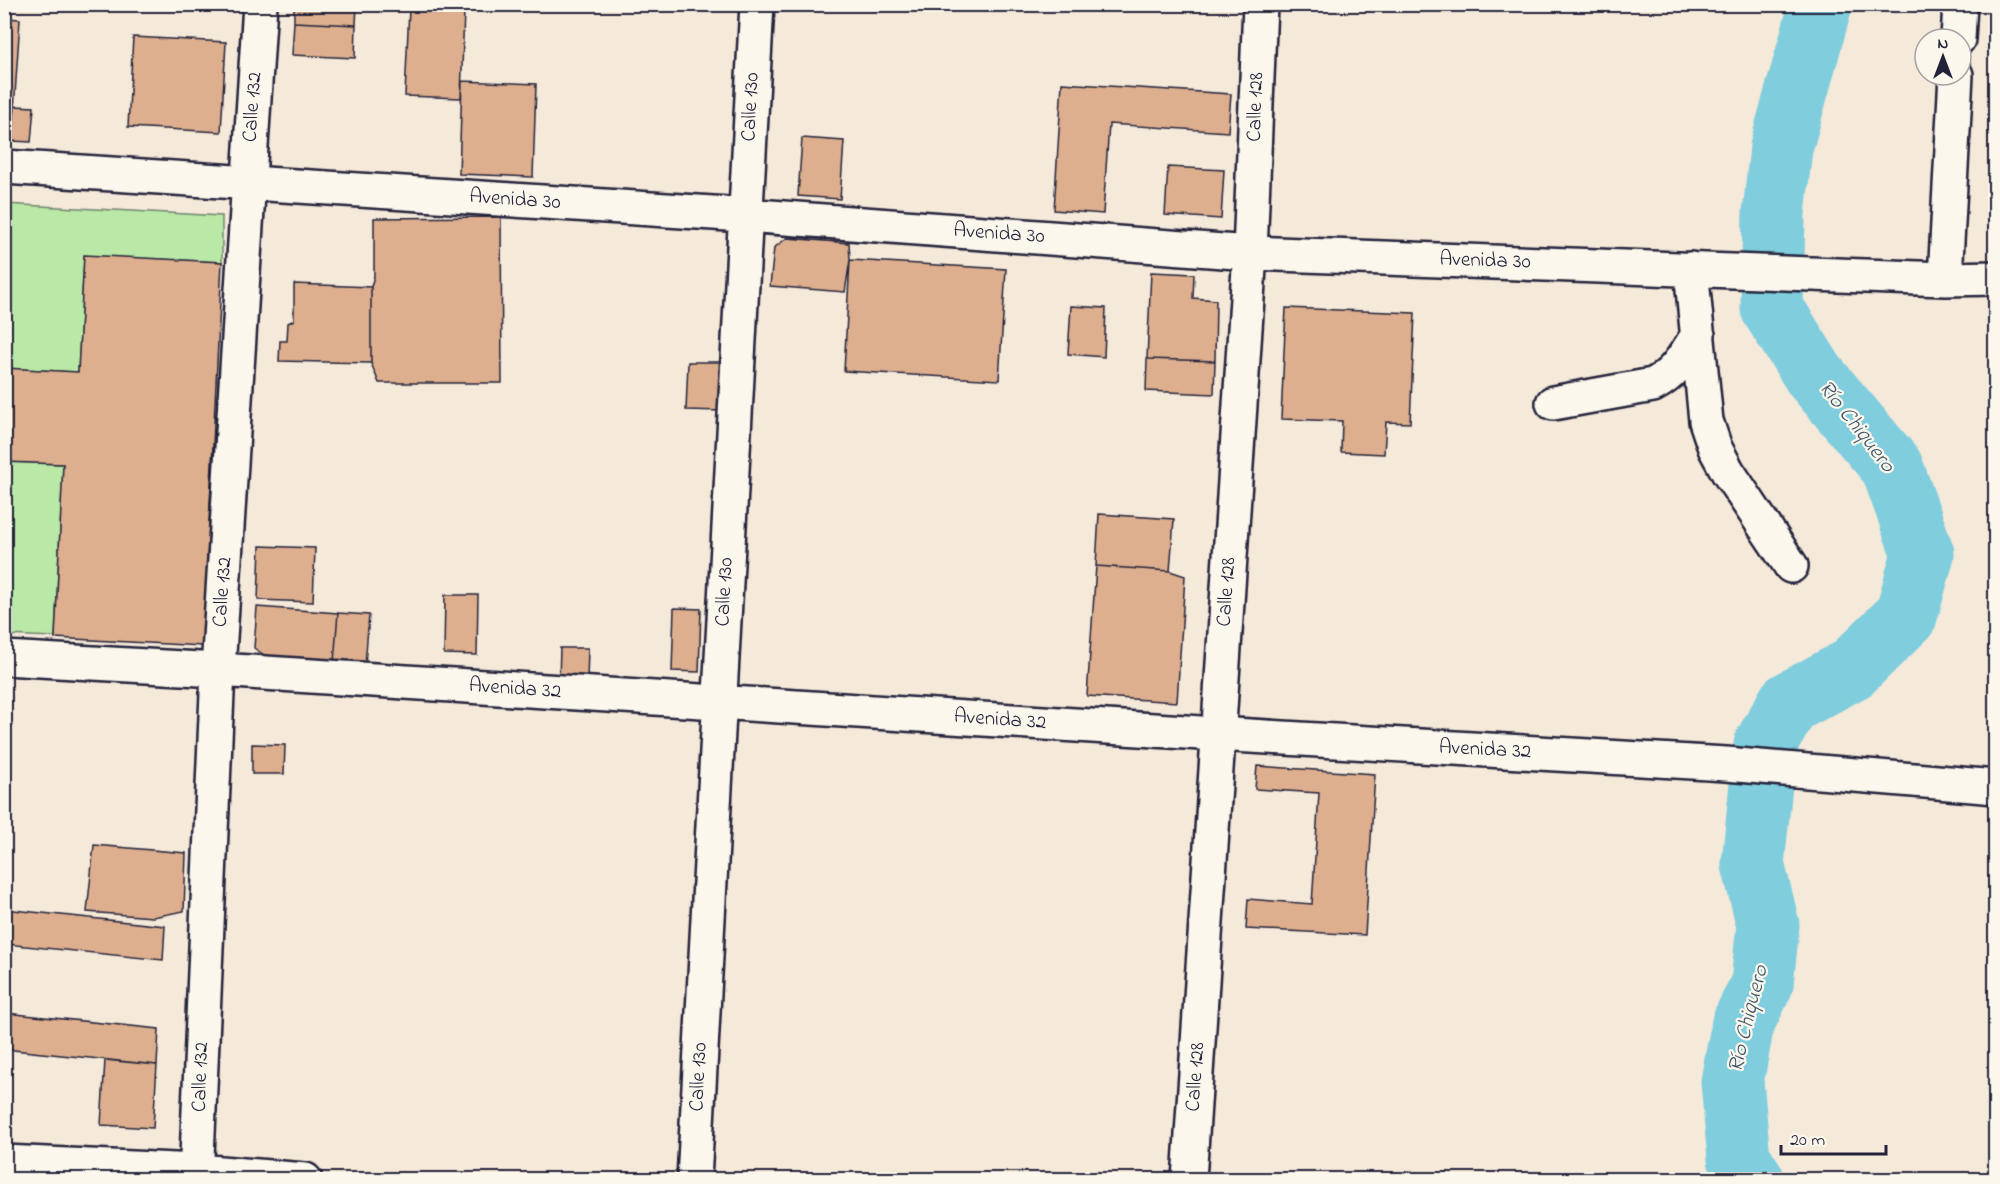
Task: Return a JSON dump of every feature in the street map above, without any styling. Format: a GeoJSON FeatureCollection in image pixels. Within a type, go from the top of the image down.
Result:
{"type":"FeatureCollection","features":[{"type":"Feature","properties":{"kind":"street","name":"Calle 132"},"geometry":{"type":"LineString","coordinates":[[197,1175],[218,670],[260,4]]}},
{"type":"Feature","properties":{"kind":"street","name":"Calle 130"},"geometry":{"type":"LineString","coordinates":[[694,1179],[757,4]]}},
{"type":"Feature","properties":{"kind":"street","name":"Calle 128"},"geometry":{"type":"LineString","coordinates":[[1189,1179],[1250,253],[1260,4]]}},
{"type":"Feature","properties":{"kind":"street"},"geometry":{"type":"LineString","coordinates":[[1959,27],[1960,4]]}},
{"type":"Feature","properties":{"kind":"street"},"geometry":{"type":"LineString","coordinates":[[1945,279],[1955,87]]}},
{"type":"Feature","properties":{"kind":"street","name":"Avenida 30"},"geometry":{"type":"LineString","coordinates":[[4,167],[744,215],[1250,253],[1823,275],[1945,279],[1995,278]]}},
{"type":"Feature","properties":{"kind":"street"},"geometry":{"type":"LineString","coordinates":[[1691,269],[1706,421],[1715,448],[1728,472],[1791,566]]}},
{"type":"Feature","properties":{"kind":"street"},"geometry":{"type":"LineString","coordinates":[[1553,403],[1653,385],[1666,378],[1677,367],[1698,335]]}},
{"type":"Feature","properties":{"kind":"street","name":"Avenida 32"},"geometry":{"type":"LineString","coordinates":[[4,658],[1726,764],[1995,787]]}},
{"type":"Feature","properties":{"kind":"street"},"geometry":{"type":"LineString","coordinates":[[4,1162],[197,1175],[304,1179]]}},
{"type":"Feature","properties":{"kind":"green space"},"geometry":{"type":"Polygon","coordinates":[[[4,204],[222,216],[222,262],[84,256],[78,372],[5,368],[4,204]]]}},
{"type":"Feature","properties":{"kind":"green space"},"geometry":{"type":"Polygon","coordinates":[[[5,462],[63,464],[55,637],[5,635],[5,462]]]}},
{"type":"Feature","properties":{"kind":"building"},"geometry":{"type":"Polygon","coordinates":[[[294,4],[357,4],[356,25],[294,22],[294,4]]]}},
{"type":"Feature","properties":{"kind":"building"},"geometry":{"type":"Polygon","coordinates":[[[465,4],[513,4],[513,11],[464,10],[465,4]]]}},
{"type":"Feature","properties":{"kind":"building"},"geometry":{"type":"Polygon","coordinates":[[[409,8],[464,10],[461,98],[405,96],[409,8]]]}},
{"type":"Feature","properties":{"kind":"building"},"geometry":{"type":"Polygon","coordinates":[[[4,18],[20,19],[12,141],[4,140],[4,18]]]}},
{"type":"Feature","properties":{"kind":"building"},"geometry":{"type":"Polygon","coordinates":[[[294,22],[356,25],[355,58],[292,55],[294,22]]]}},
{"type":"Feature","properties":{"kind":"building"},"geometry":{"type":"Polygon","coordinates":[[[133,37],[226,42],[221,132],[128,127],[133,37]]]}},
{"type":"Feature","properties":{"kind":"building"},"geometry":{"type":"Polygon","coordinates":[[[462,81],[536,84],[533,177],[459,174],[462,81]]]}},
{"type":"Feature","properties":{"kind":"building"},"geometry":{"type":"Polygon","coordinates":[[[1062,83],[1231,94],[1228,132],[1109,124],[1103,214],[1054,210],[1062,83]]]}},
{"type":"Feature","properties":{"kind":"building"},"geometry":{"type":"Polygon","coordinates":[[[15,106],[34,107],[31,142],[12,141],[15,106]]]}},
{"type":"Feature","properties":{"kind":"building"},"geometry":{"type":"Polygon","coordinates":[[[802,138],[844,141],[840,199],[798,196],[802,138]]]}},
{"type":"Feature","properties":{"kind":"building"},"geometry":{"type":"Polygon","coordinates":[[[1168,167],[1224,170],[1221,219],[1165,215],[1168,167]]]}},
{"type":"Feature","properties":{"kind":"building"},"geometry":{"type":"Polygon","coordinates":[[[501,217],[502,383],[379,383],[371,363],[374,218],[501,217]]]}},
{"type":"Feature","properties":{"kind":"building"},"geometry":{"type":"Polygon","coordinates":[[[787,238],[849,243],[850,260],[845,292],[770,286],[774,248],[787,238]]]}},
{"type":"Feature","properties":{"kind":"building"},"geometry":{"type":"Polygon","coordinates":[[[84,255],[222,262],[203,646],[55,638],[63,464],[4,462],[4,368],[78,372],[84,255]]]}},
{"type":"Feature","properties":{"kind":"building"},"geometry":{"type":"Polygon","coordinates":[[[850,260],[1006,269],[999,380],[844,371],[850,260]]]}},
{"type":"Feature","properties":{"kind":"building"},"geometry":{"type":"Polygon","coordinates":[[[1151,272],[1194,274],[1193,298],[1216,300],[1215,361],[1147,359],[1151,272]]]}},
{"type":"Feature","properties":{"kind":"building"},"geometry":{"type":"Polygon","coordinates":[[[294,284],[371,287],[371,363],[279,361],[280,341],[287,341],[288,323],[294,320],[294,284]]]}},
{"type":"Feature","properties":{"kind":"building"},"geometry":{"type":"Polygon","coordinates":[[[1071,306],[1106,308],[1104,357],[1068,354],[1071,306]]]}},
{"type":"Feature","properties":{"kind":"building"},"geometry":{"type":"Polygon","coordinates":[[[1286,308],[1415,313],[1410,423],[1386,422],[1384,454],[1341,452],[1342,421],[1281,419],[1286,308]]]}},
{"type":"Feature","properties":{"kind":"building"},"geometry":{"type":"Polygon","coordinates":[[[1147,359],[1215,361],[1214,394],[1146,391],[1147,359]]]}},
{"type":"Feature","properties":{"kind":"building"},"geometry":{"type":"Polygon","coordinates":[[[688,362],[724,362],[723,411],[686,410],[688,362]]]}},
{"type":"Feature","properties":{"kind":"building"},"geometry":{"type":"Polygon","coordinates":[[[1099,514],[1174,519],[1170,571],[1096,566],[1099,514]]]}},
{"type":"Feature","properties":{"kind":"building"},"geometry":{"type":"Polygon","coordinates":[[[260,546],[315,548],[313,602],[258,600],[260,546]]]}},
{"type":"Feature","properties":{"kind":"building"},"geometry":{"type":"Polygon","coordinates":[[[1096,566],[1170,571],[1185,576],[1177,702],[1087,696],[1096,566]]]}},
{"type":"Feature","properties":{"kind":"building"},"geometry":{"type":"Polygon","coordinates":[[[445,595],[478,595],[477,655],[444,654],[445,595]]]}},
{"type":"Feature","properties":{"kind":"building"},"geometry":{"type":"Polygon","coordinates":[[[257,607],[338,613],[334,662],[267,657],[254,648],[257,607]]]}},
{"type":"Feature","properties":{"kind":"building"},"geometry":{"type":"Polygon","coordinates":[[[674,608],[701,609],[699,672],[672,671],[674,608]]]}},
{"type":"Feature","properties":{"kind":"building"},"geometry":{"type":"Polygon","coordinates":[[[338,613],[369,615],[365,665],[334,662],[338,613]]]}},
{"type":"Feature","properties":{"kind":"building"},"geometry":{"type":"Polygon","coordinates":[[[560,648],[588,648],[587,681],[559,680],[560,648]]]}},
{"type":"Feature","properties":{"kind":"building"},"geometry":{"type":"Polygon","coordinates":[[[252,744],[285,745],[284,774],[252,774],[252,744]]]}},
{"type":"Feature","properties":{"kind":"building"},"geometry":{"type":"Polygon","coordinates":[[[1257,766],[1375,774],[1365,935],[1246,929],[1248,899],[1312,904],[1319,793],[1255,789],[1257,766]]]}},
{"type":"Feature","properties":{"kind":"building"},"geometry":{"type":"Polygon","coordinates":[[[94,845],[186,853],[184,911],[153,917],[87,912],[94,845]]]}},
{"type":"Feature","properties":{"kind":"building"},"geometry":{"type":"Polygon","coordinates":[[[4,909],[165,926],[163,960],[6,944],[6,1013],[159,1029],[157,1065],[4,1049],[4,909]]]}},
{"type":"Feature","properties":{"kind":"building"},"geometry":{"type":"Polygon","coordinates":[[[105,1060],[157,1065],[153,1128],[101,1125],[105,1060]]]}},
{"type":"Feature","properties":{"kind":"waterway","name":"Río Chiquero"},"geometry":{"type":"LineString","coordinates":[[1753,1180],[1739,1158],[1732,1082],[1743,1023],[1762,984],[1768,925],[1753,864],[1765,745],[1789,703],[1852,669],[1906,616],[1923,554],[1892,467],[1815,376],[1772,308],[1774,213],[1781,148],[1821,4]]}}]}
